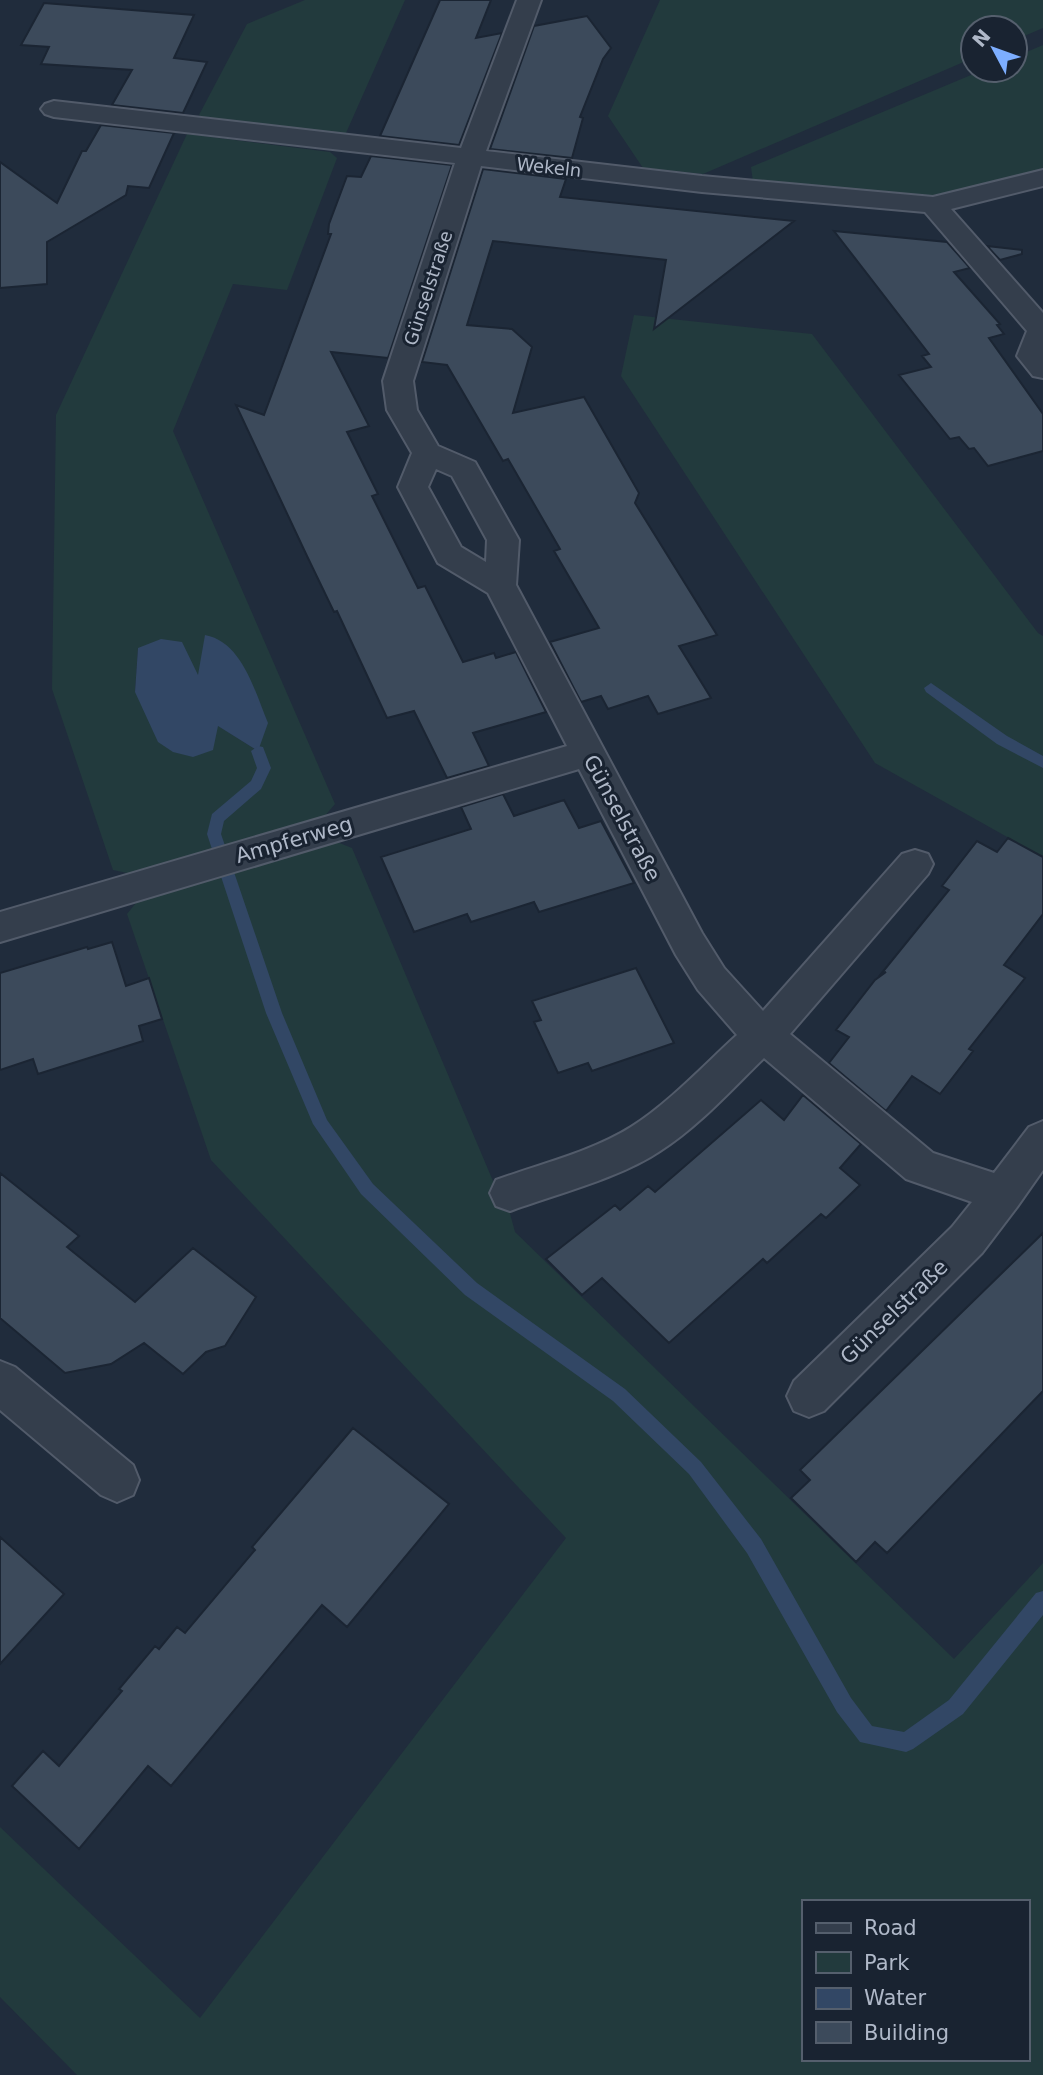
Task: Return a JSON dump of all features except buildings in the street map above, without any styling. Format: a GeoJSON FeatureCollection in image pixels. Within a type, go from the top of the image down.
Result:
{"type":"FeatureCollection","features":[{"type":"Feature","properties":{"kind":"street","name":"Günselstraße"},"geometry":{"type":"LineString","coordinates":[[427,453],[396,394],[470,159],[529,0]]}},
{"type":"Feature","properties":{"kind":"street","name":"Wekeln"},"geometry":{"type":"LineString","coordinates":[[54,109],[470,159],[933,205],[1043,178]]}},
{"type":"Feature","properties":{"kind":"street"},"geometry":{"type":"LineString","coordinates":[[933,205],[1042,330],[1032,356],[1043,369]]}},
{"type":"Feature","properties":{"kind":"street"},"geometry":{"type":"LineString","coordinates":[[427,453],[464,469],[503,540],[500,585],[449,555],[413,487],[427,453]]}},
{"type":"Feature","properties":{"kind":"street","name":"Günselstraße"},"geometry":{"type":"LineString","coordinates":[[500,585],[699,961],[731,1003],[764,1037],[920,1166],[1003,1194]]}},
{"type":"Feature","properties":{"kind":"street","name":"Ampferweg"},"geometry":{"type":"LineString","coordinates":[[0,927],[587,753]]}},
{"type":"Feature","properties":{"kind":"street"},"geometry":{"type":"LineString","coordinates":[[510,1193],[592,1164],[645,1140],[696,1100],[764,1037],[811,988],[915,864]]}},
{"type":"Feature","properties":{"kind":"street","name":"Günselstraße"},"geometry":{"type":"LineString","coordinates":[[809,1396],[967,1240],[1043,1139]]}},
{"type":"Feature","properties":{"kind":"street"},"geometry":{"type":"LineString","coordinates":[[0,1382],[117,1480]]}},
{"type":"Feature","properties":{"kind":"green space"},"geometry":{"type":"Polygon","coordinates":[[[305,0],[405,0],[346,133],[336,136],[204,121],[199,115],[247,24],[305,0]]]}},
{"type":"Feature","properties":{"kind":"green space"},"geometry":{"type":"Polygon","coordinates":[[[660,0],[1043,0],[1043,28],[1029,34],[1029,14],[959,14],[959,64],[703,174],[643,168],[608,116],[660,0]]]}},
{"type":"Feature","properties":{"kind":"green space"},"geometry":{"type":"Polygon","coordinates":[[[1043,45],[1043,170],[967,190],[921,196],[858,193],[753,182],[751,167],[959,80],[959,84],[1029,84],[1029,51],[1043,45]]]}},
{"type":"Feature","properties":{"kind":"green space"},"geometry":{"type":"Polygon","coordinates":[[[187,134],[330,152],[337,158],[287,290],[233,284],[173,431],[335,804],[323,818],[132,874],[113,870],[52,689],[56,415],[187,134]],[[138,648],[135,692],[217,725],[258,751],[198,676],[138,648]]]}},
{"type":"Feature","properties":{"kind":"green space"},"geometry":{"type":"Polygon","coordinates":[[[634,315],[812,334],[1038,633],[1043,636],[1043,857],[875,763],[621,376],[634,315]]]}},
{"type":"Feature","properties":{"kind":"green space"},"geometry":{"type":"Polygon","coordinates":[[[332,840],[352,848],[493,1181],[509,1210],[515,1232],[954,1659],[1043,1563],[1043,2075],[77,2075],[0,1997],[0,1827],[200,2018],[566,1538],[211,1160],[127,914],[140,898],[332,840]]]}},
{"type":"Feature","properties":{"kind":"water"},"geometry":{"type":"Polygon","coordinates":[[[205,635],[229,647],[246,670],[268,723],[258,751],[218,726],[213,750],[193,757],[173,752],[158,742],[135,692],[138,648],[161,639],[182,642],[198,675],[205,635]]]}},
{"type":"Feature","properties":{"kind":"waterway"},"geometry":{"type":"LineString","coordinates":[[931,688],[1002,740],[1043,763]]}},
{"type":"Feature","properties":{"kind":"waterway"},"geometry":{"type":"LineString","coordinates":[[258,751],[264,768],[256,785],[217,818],[214,834],[274,1013],[321,1124],[367,1189],[471,1289],[619,1395],[695,1468],[754,1546],[844,1705],[867,1735],[906,1742],[956,1707],[1043,1600]]}}]}
